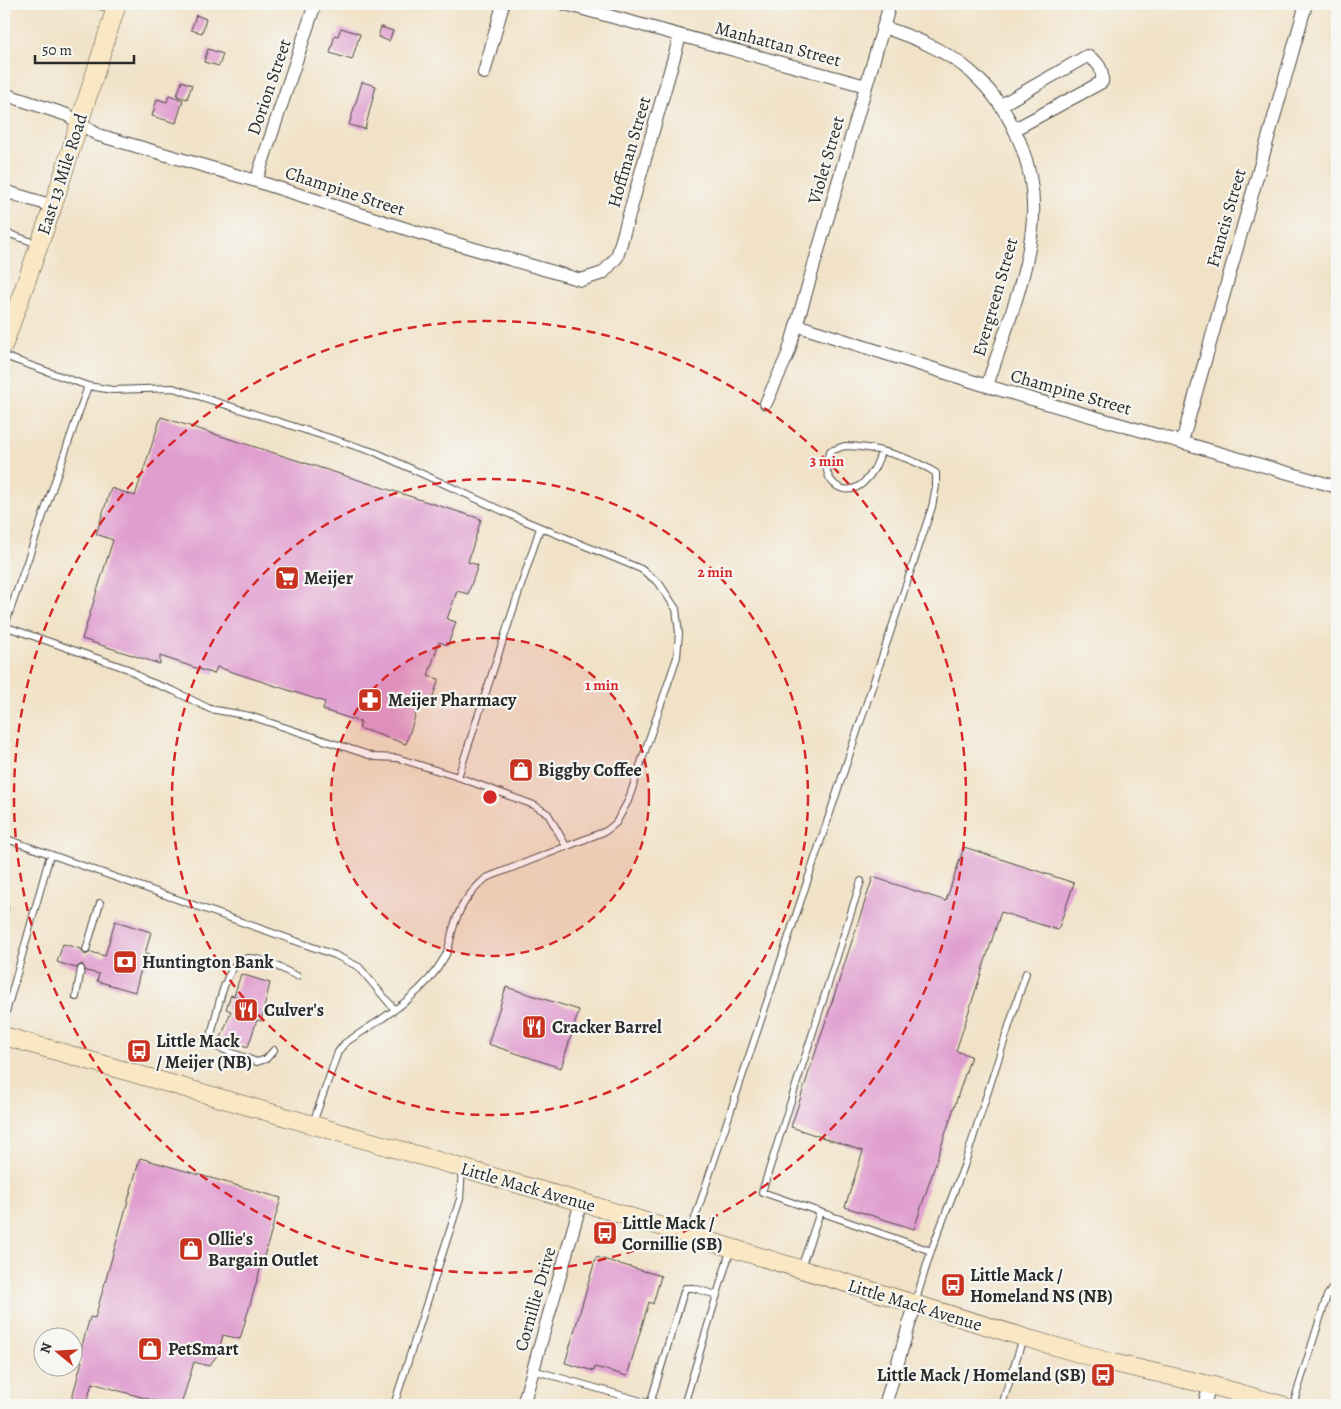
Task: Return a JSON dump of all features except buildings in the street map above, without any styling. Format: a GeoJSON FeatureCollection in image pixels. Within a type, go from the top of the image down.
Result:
{"type":"FeatureCollection","features":[{"type":"Feature","properties":{"kind":"main road","name":"East 13 Mile Road"},"geometry":{"type":"LineString","coordinates":[[4,344],[53,206],[116,7]]}},
{"type":"Feature","properties":{"kind":"main road","name":"Little Mack Avenue"},"geometry":{"type":"LineString","coordinates":[[4,1036],[581,1202],[915,1305],[1109,1362],[1210,1385],[1282,1405]]}},
{"type":"Feature","properties":{"kind":"street","name":"Dorion Street"},"geometry":{"type":"LineString","coordinates":[[256,181],[315,4]]}},
{"type":"Feature","properties":{"kind":"street"},"geometry":{"type":"LineString","coordinates":[[484,73],[504,4]]}},
{"type":"Feature","properties":{"kind":"street","name":"Manhattan Street"},"geometry":{"type":"LineString","coordinates":[[565,4],[866,86]]}},
{"type":"Feature","properties":{"kind":"street","name":"Violet Street"},"geometry":{"type":"LineString","coordinates":[[766,403],[788,354],[890,4]]}},
{"type":"Feature","properties":{"kind":"street","name":"Francis Street"},"geometry":{"type":"LineString","coordinates":[[1182,442],[1306,4]]}},
{"type":"Feature","properties":{"kind":"street","name":"Evergreen Street"},"geometry":{"type":"LineString","coordinates":[[883,27],[909,36],[946,55],[970,71],[1001,105],[1015,129],[1028,168],[1033,198],[1032,229],[1024,269],[987,386]]}},
{"type":"Feature","properties":{"kind":"street","name":"Hoffman Street"},"geometry":{"type":"LineString","coordinates":[[604,273],[617,257],[680,36]]}},
{"type":"Feature","properties":{"kind":"street"},"geometry":{"type":"LineString","coordinates":[[1001,105],[1087,56],[1096,60],[1103,71],[1102,82],[1015,129]]}},
{"type":"Feature","properties":{"kind":"street","name":"Champine Street"},"geometry":{"type":"LineString","coordinates":[[4,94],[67,115],[98,135],[256,181],[416,232],[574,279],[594,278],[604,273]]}},
{"type":"Feature","properties":{"kind":"street"},"geometry":{"type":"LineString","coordinates":[[4,191],[53,206]]}},
{"type":"Feature","properties":{"kind":"street","name":"Champine Street"},"geometry":{"type":"LineString","coordinates":[[796,325],[987,386],[1337,487]]}},
{"type":"Feature","properties":{"kind":"street","name":"Cornillie Drive"},"geometry":{"type":"LineString","coordinates":[[523,1405],[581,1202]]}},
{"type":"Feature","properties":{"kind":"street"},"geometry":{"type":"LineString","coordinates":[[885,1405],[915,1305]]}},
{"type":"Feature","properties":{"kind":"street"},"geometry":{"type":"LineString","coordinates":[[1204,1405],[1210,1385]]}},
{"type":"Feature","properties":{"kind":"lane"},"geometry":{"type":"LineString","coordinates":[[93,4],[116,7]]}},
{"type":"Feature","properties":{"kind":"lane"},"geometry":{"type":"LineString","coordinates":[[4,232],[39,244]]}},
{"type":"Feature","properties":{"kind":"lane"},"geometry":{"type":"LineString","coordinates":[[4,356],[88,386],[113,390],[173,388],[377,453],[540,528],[641,569],[660,583],[676,609],[680,633],[677,657],[628,802],[616,823],[606,831],[486,878],[473,890],[463,901],[446,956],[430,980],[394,1009],[345,1043],[338,1052],[312,1124]]}},
{"type":"Feature","properties":{"kind":"lane"},"geometry":{"type":"LineString","coordinates":[[88,386],[4,627],[128,670],[145,680],[174,690],[210,709],[250,716],[375,757],[397,758],[458,777],[534,805],[548,814],[566,846]]}},
{"type":"Feature","properties":{"kind":"lane"},"geometry":{"type":"LineString","coordinates":[[689,1234],[932,507],[936,486],[936,472],[923,464],[881,452],[844,446],[830,452],[826,460],[826,473],[833,484],[846,489],[862,485],[874,472],[881,452]]}},
{"type":"Feature","properties":{"kind":"lane"},"geometry":{"type":"LineString","coordinates":[[458,777],[540,528]]}},
{"type":"Feature","properties":{"kind":"lane"},"geometry":{"type":"LineString","coordinates":[[4,838],[334,955],[359,967],[394,1009]]}},
{"type":"Feature","properties":{"kind":"lane"},"geometry":{"type":"LineString","coordinates":[[4,1020],[50,854]]}},
{"type":"Feature","properties":{"kind":"lane"},"geometry":{"type":"LineString","coordinates":[[861,881],[762,1192],[932,1251]]}},
{"type":"Feature","properties":{"kind":"lane"},"geometry":{"type":"LineString","coordinates":[[86,950],[100,903]]}},
{"type":"Feature","properties":{"kind":"lane"},"geometry":{"type":"LineString","coordinates":[[274,1050],[266,1059],[257,1062],[214,1046],[210,1039],[227,978],[236,963],[248,958],[262,960],[297,976]]}},
{"type":"Feature","properties":{"kind":"lane"},"geometry":{"type":"LineString","coordinates":[[76,996],[81,969]]}},
{"type":"Feature","properties":{"kind":"lane"},"geometry":{"type":"LineString","coordinates":[[915,1305],[932,1251],[964,1166],[1026,973]]}},
{"type":"Feature","properties":{"kind":"lane"},"geometry":{"type":"LineString","coordinates":[[394,1405],[460,1199],[462,1168]]}},
{"type":"Feature","properties":{"kind":"lane"},"geometry":{"type":"LineString","coordinates":[[800,1269],[820,1212]]}},
{"type":"Feature","properties":{"kind":"lane"},"geometry":{"type":"LineString","coordinates":[[684,1405],[731,1247]]}},
{"type":"Feature","properties":{"kind":"lane"},"geometry":{"type":"LineString","coordinates":[[1293,1405],[1327,1296],[1332,1287],[1337,1285]]}},
{"type":"Feature","properties":{"kind":"lane"},"geometry":{"type":"LineString","coordinates":[[533,1370],[653,1405],[685,1288],[693,1288],[717,1295]]}},
{"type":"Feature","properties":{"kind":"lane"},"geometry":{"type":"LineString","coordinates":[[1002,1405],[1023,1337]]}},
{"type":"Feature","properties":{"kind":"place","name":"Meijer"},"geometry":{"type":"Point","coordinates":[287,578]}},
{"type":"Feature","properties":{"kind":"place","name":"Meijer Pharmacy"},"geometry":{"type":"Point","coordinates":[370,700]}},
{"type":"Feature","properties":{"kind":"place","name":"Biggby Coffee"},"geometry":{"type":"Point","coordinates":[521,770]}},
{"type":"Feature","properties":{"kind":"place","name":"Huntington Bank"},"geometry":{"type":"Point","coordinates":[125,962]}},
{"type":"Feature","properties":{"kind":"place","name":"Culver's"},"geometry":{"type":"Point","coordinates":[246,1010]}},
{"type":"Feature","properties":{"kind":"place","name":"Cracker Barrel"},"geometry":{"type":"Point","coordinates":[534,1027]}},
{"type":"Feature","properties":{"kind":"place","name":"Little Mack / Meijer (NB)"},"geometry":{"type":"Point","coordinates":[139,1051]}},
{"type":"Feature","properties":{"kind":"place","name":"Little Mack / Cornillie (SB)"},"geometry":{"type":"Point","coordinates":[605,1233]}},
{"type":"Feature","properties":{"kind":"place","name":"Ollie's Bargain Outlet"},"geometry":{"type":"Point","coordinates":[191,1249]}},
{"type":"Feature","properties":{"kind":"place","name":"Little Mack / Homeland NS (NB)"},"geometry":{"type":"Point","coordinates":[953,1285]}},
{"type":"Feature","properties":{"kind":"place","name":"PetSmart"},"geometry":{"type":"Point","coordinates":[150,1349]}},
{"type":"Feature","properties":{"kind":"place","name":"Little Mack / Homeland (SB)"},"geometry":{"type":"Point","coordinates":[1103,1375]}}]}
